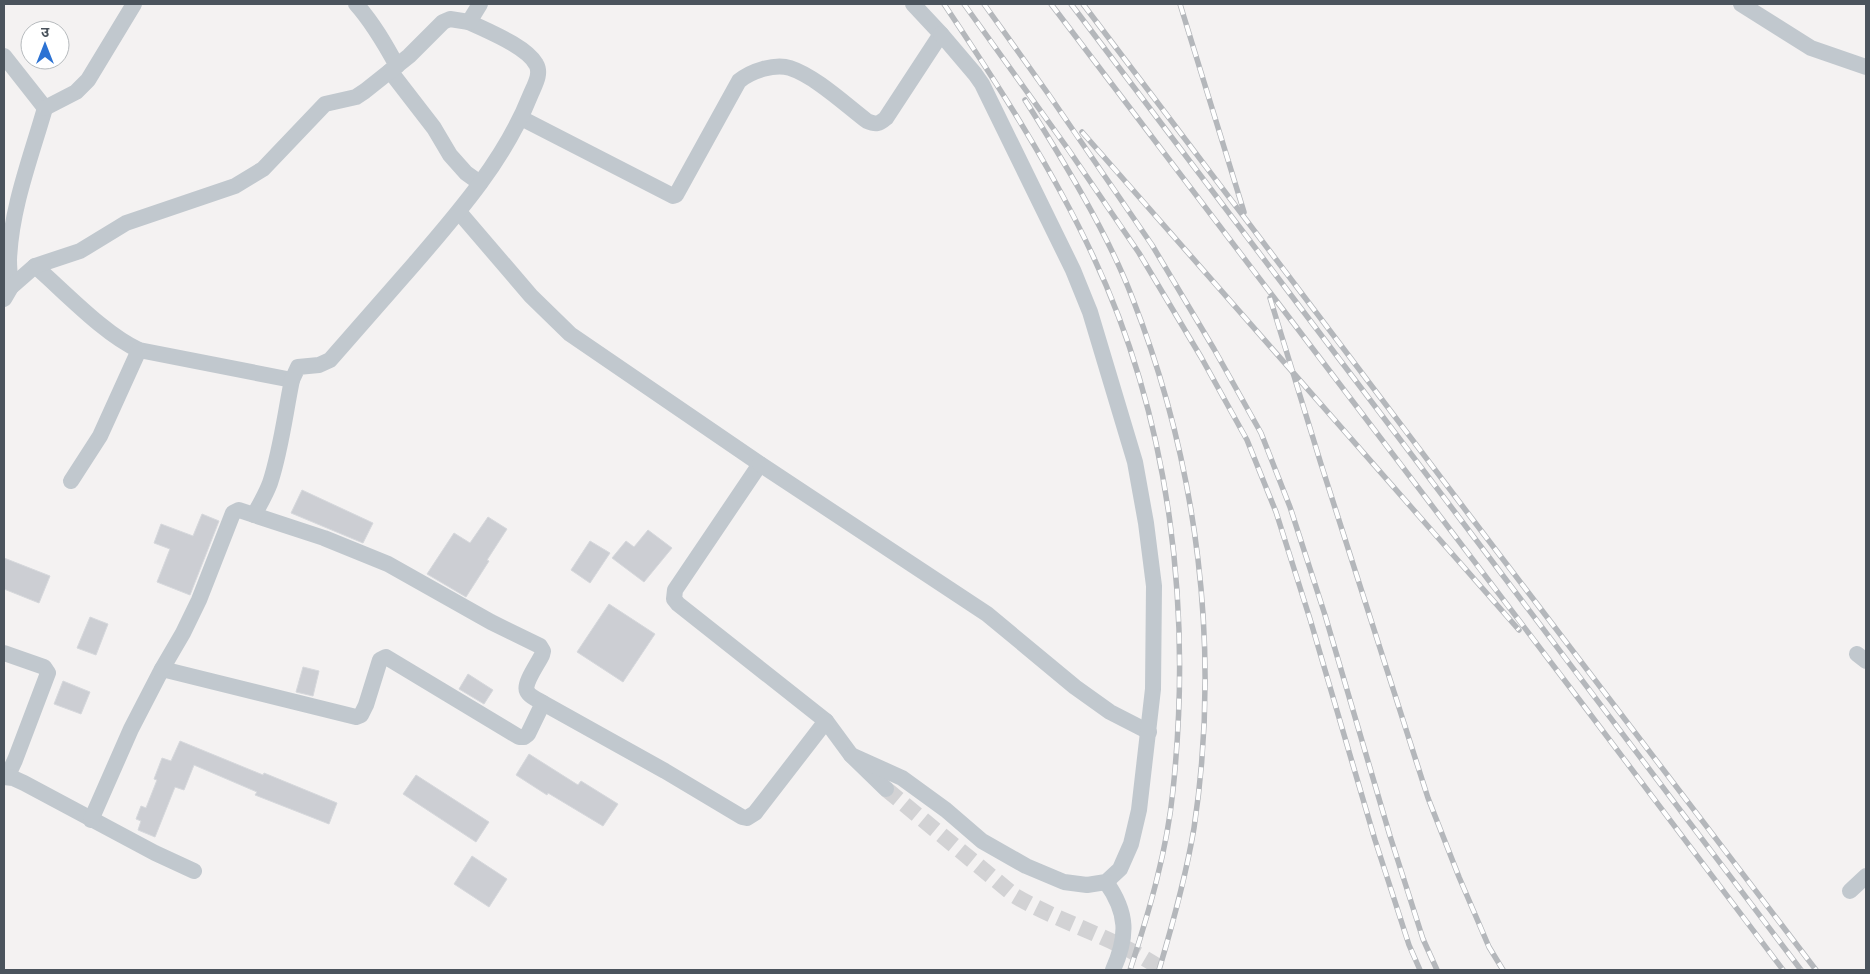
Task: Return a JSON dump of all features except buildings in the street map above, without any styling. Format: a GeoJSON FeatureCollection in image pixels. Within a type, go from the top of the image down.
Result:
{"type":"FeatureCollection","features":[{"type":"Feature","properties":{"kind":"street"},"geometry":{"type":"LineString","coordinates":[[7,293],[12,235],[19,199],[45,108],[76,92],[88,80],[134,4]]}},
{"type":"Feature","properties":{"kind":"street"},"geometry":{"type":"LineString","coordinates":[[356,4],[380,35],[393,69],[434,128],[450,155],[466,173],[480,183]]}},
{"type":"Feature","properties":{"kind":"street"},"geometry":{"type":"LineString","coordinates":[[469,22],[480,4]]}},
{"type":"Feature","properties":{"kind":"street"},"geometry":{"type":"LineString","coordinates":[[851,755],[902,778],[946,810],[982,841],[1026,866],[1064,882],[1087,885],[1106,882],[1120,870],[1131,844],[1139,810],[1153,689],[1154,586],[1146,523],[1135,462],[1090,312],[1073,270],[982,84],[941,34],[913,4]]}},
{"type":"Feature","properties":{"kind":"street"},"geometry":{"type":"LineString","coordinates":[[1741,4],[1811,48],[1866,67]]}},
{"type":"Feature","properties":{"kind":"street"},"geometry":{"type":"LineString","coordinates":[[7,293],[35,266],[80,251],[126,223],[235,186],[263,169],[325,104],[356,97],[409,56],[443,22],[450,19],[469,22],[511,42],[529,56],[536,64],[538,74],[521,118],[498,157],[459,212],[330,360],[319,365],[298,367],[292,380],[270,484],[254,515]]}},
{"type":"Feature","properties":{"kind":"street"},"geometry":{"type":"LineString","coordinates":[[521,118],[673,196],[679,191],[739,80],[746,75],[778,67],[790,68],[824,88],[866,121],[875,124],[880,123],[886,118],[941,34]]}},
{"type":"Feature","properties":{"kind":"street"},"geometry":{"type":"LineString","coordinates":[[4,56],[45,108]]}},
{"type":"Feature","properties":{"kind":"street"},"geometry":{"type":"LineString","coordinates":[[459,212],[531,296],[570,334],[760,464],[987,614],[1075,687],[1110,712],[1149,732]]}},
{"type":"Feature","properties":{"kind":"street"},"geometry":{"type":"LineString","coordinates":[[35,266],[109,332],[126,344],[139,350],[292,380]]}},
{"type":"Feature","properties":{"kind":"street"},"geometry":{"type":"LineString","coordinates":[[71,481],[100,436],[139,350]]}},
{"type":"Feature","properties":{"kind":"street"},"geometry":{"type":"LineString","coordinates":[[760,464],[675,590],[674,599],[685,610],[826,721],[851,755],[886,789]]}},
{"type":"Feature","properties":{"kind":"street"},"geometry":{"type":"LineString","coordinates":[[91,820],[127,737],[199,600],[233,513],[239,510],[324,538],[388,564],[491,622],[540,646],[543,653],[527,682],[526,688],[528,692],[543,703],[665,771],[742,817],[747,818],[756,813],[826,721]]}},
{"type":"Feature","properties":{"kind":"street"},"geometry":{"type":"LineString","coordinates":[[4,653],[44,667],[48,673],[15,760],[5,777],[24,783],[155,854],[194,871]]}},
{"type":"Feature","properties":{"kind":"street"},"geometry":{"type":"LineString","coordinates":[[162,669],[356,717],[361,715],[366,705],[380,660],[386,657],[519,737],[524,737],[528,734],[543,703]]}},
{"type":"Feature","properties":{"kind":"street"},"geometry":{"type":"LineString","coordinates":[[1850,891],[1866,876]]}},
{"type":"Feature","properties":{"kind":"street"},"geometry":{"type":"LineString","coordinates":[[1106,882],[1122,909],[1124,932],[1113,970]]}},
{"type":"Feature","properties":{"kind":"tunnel"},"geometry":{"type":"LineString","coordinates":[[886,789],[1015,896],[1052,915],[1109,940],[1163,970]]}},
{"type":"Feature","properties":{"kind":"railway"},"geometry":{"type":"LineString","coordinates":[[944,4],[1004,96],[1042,159],[1093,256],[1120,319],[1141,384],[1158,450],[1177,586],[1178,722],[1173,790],[1162,858],[1130,970]]}},
{"type":"Feature","properties":{"kind":"railway"},"geometry":{"type":"LineString","coordinates":[[964,4],[1068,149],[1139,253],[1201,357],[1247,440],[1276,512],[1310,619],[1375,840],[1409,945],[1420,970]]}},
{"type":"Feature","properties":{"kind":"railway"},"geometry":{"type":"LineString","coordinates":[[984,4],[1152,245],[1261,433],[1290,507],[1325,615],[1390,836],[1423,939],[1437,970]]}},
{"type":"Feature","properties":{"kind":"railway"},"geometry":{"type":"LineString","coordinates":[[1051,4],[1783,970]]}},
{"type":"Feature","properties":{"kind":"railway"},"geometry":{"type":"LineString","coordinates":[[1071,4],[1801,970]]}},
{"type":"Feature","properties":{"kind":"railway"},"geometry":{"type":"LineString","coordinates":[[1083,4],[1816,970]]}},
{"type":"Feature","properties":{"kind":"railway"},"geometry":{"type":"LineString","coordinates":[[1180,4],[1244,212]]}},
{"type":"Feature","properties":{"kind":"railway"},"geometry":{"type":"LineString","coordinates":[[1025,100],[1083,197],[1122,272],[1155,361],[1173,426],[1188,492],[1198,558],[1204,626],[1205,693],[1202,761],[1194,828],[1187,864],[1159,970]]}},
{"type":"Feature","properties":{"kind":"railway"},"geometry":{"type":"LineString","coordinates":[[1082,132],[1519,630]]}},
{"type":"Feature","properties":{"kind":"railway"},"geometry":{"type":"LineString","coordinates":[[1270,298],[1428,798],[1489,947],[1503,970]]}}]}
